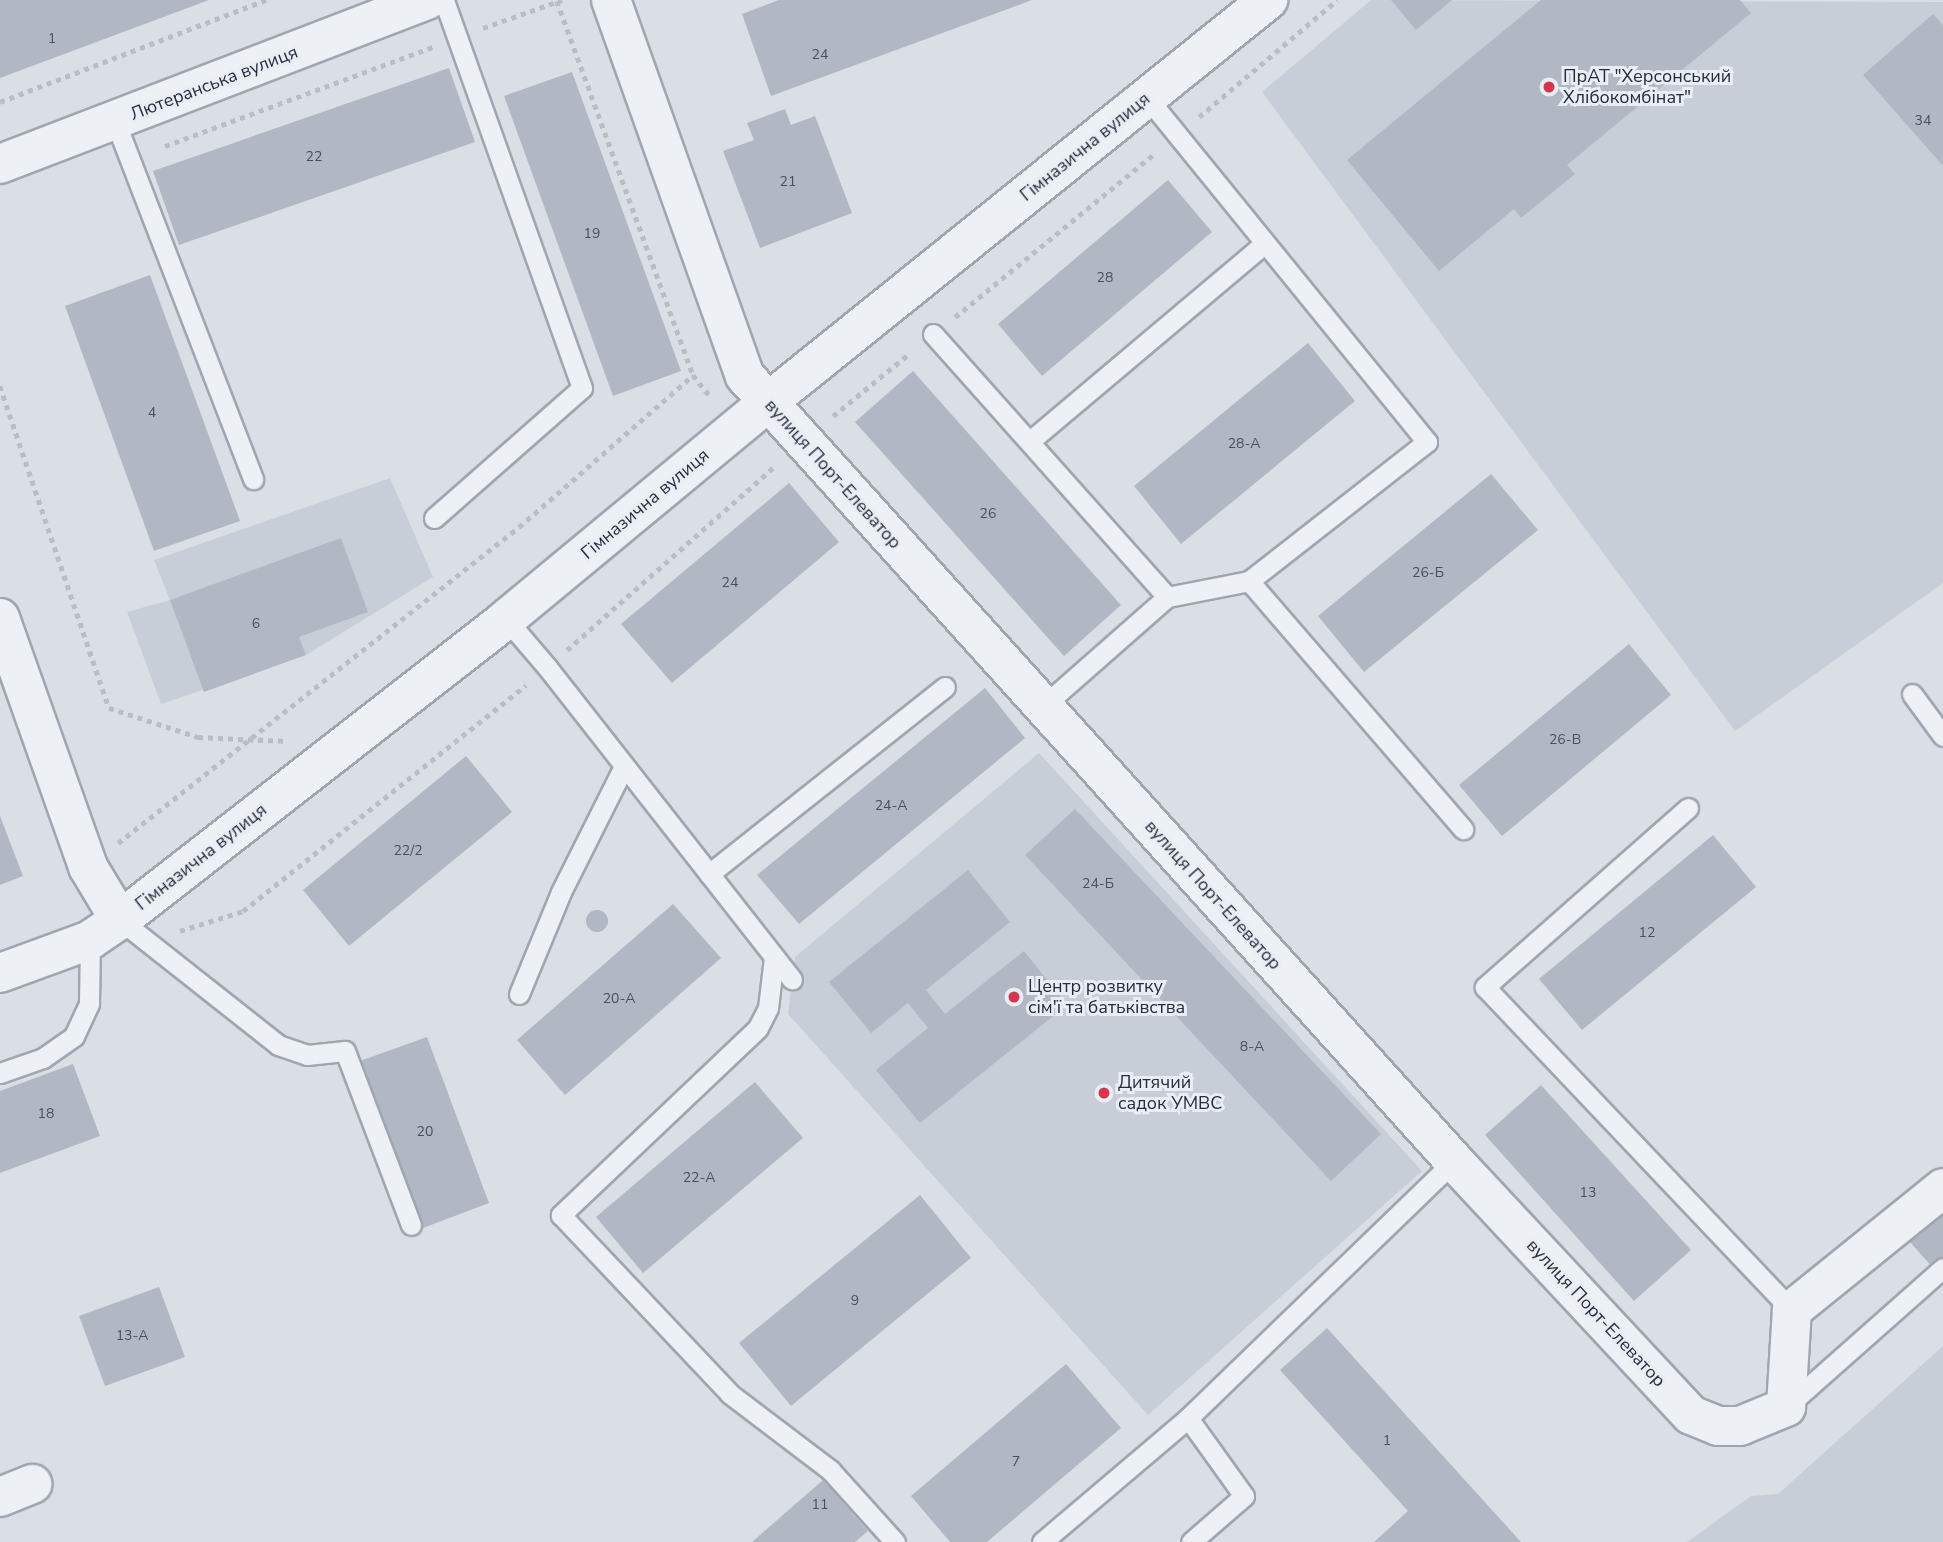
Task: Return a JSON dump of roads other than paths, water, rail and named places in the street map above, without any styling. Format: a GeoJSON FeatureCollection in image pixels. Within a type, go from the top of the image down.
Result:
{"type":"FeatureCollection","features":[{"type":"Feature","properties":{"kind":"street","name":"Лютеранська вулиця"},"geometry":{"type":"LineString","coordinates":[[0,164],[428,0]]}},
{"type":"Feature","properties":{"kind":"street","name":"вулиця Порт-Елеватор"},"geometry":{"type":"LineString","coordinates":[[611,0],[745,376],[1454,1161],[1691,1415],[1718,1426],[1740,1426],[1786,1407]]}},
{"type":"Feature","properties":{"kind":"street","name":"Гімназична вулиця"},"geometry":{"type":"LineString","coordinates":[[0,973],[118,934],[347,743],[506,620],[736,428],[1268,0]]}},
{"type":"Feature","properties":{"kind":"street"},"geometry":{"type":"LineString","coordinates":[[0,618],[88,867],[118,934]]}},
{"type":"Feature","properties":{"kind":"street"},"geometry":{"type":"LineString","coordinates":[[1786,1407],[1793,1310],[1943,1188]]}},
{"type":"Feature","properties":{"kind":"lane"},"geometry":{"type":"LineString","coordinates":[[434,518],[582,388],[444,0]]}},
{"type":"Feature","properties":{"kind":"lane"},"geometry":{"type":"LineString","coordinates":[[1042,706],[1167,597],[1249,581],[1427,442],[1147,98]]}},
{"type":"Feature","properties":{"kind":"lane"},"geometry":{"type":"LineString","coordinates":[[115,121],[253,479]]}},
{"type":"Feature","properties":{"kind":"lane"},"geometry":{"type":"LineString","coordinates":[[1030,441],[1265,243]]}},
{"type":"Feature","properties":{"kind":"lane"},"geometry":{"type":"LineString","coordinates":[[933,334],[1167,597]]}},
{"type":"Feature","properties":{"kind":"lane"},"geometry":{"type":"LineString","coordinates":[[1249,581],[1463,829]]}},
{"type":"Feature","properties":{"kind":"lane"},"geometry":{"type":"LineString","coordinates":[[506,620],[547,667],[792,981]]}},
{"type":"Feature","properties":{"kind":"lane"},"geometry":{"type":"LineString","coordinates":[[709,874],[944,687]]}},
{"type":"Feature","properties":{"kind":"lane"},"geometry":{"type":"LineString","coordinates":[[1912,694],[1943,736]]}},
{"type":"Feature","properties":{"kind":"lane"},"geometry":{"type":"LineString","coordinates":[[519,995],[561,892],[624,766]]}},
{"type":"Feature","properties":{"kind":"lane"},"geometry":{"type":"LineString","coordinates":[[1688,808],[1485,987],[1793,1310]]}},
{"type":"Feature","properties":{"kind":"lane"},"geometry":{"type":"LineString","coordinates":[[0,1073],[43,1058],[74,1036],[118,934],[278,1045],[307,1055],[345,1051],[411,1225]]}},
{"type":"Feature","properties":{"kind":"lane"},"geometry":{"type":"LineString","coordinates":[[774,957],[768,1008],[758,1028],[561,1214],[730,1394],[830,1470],[895,1542]]}},
{"type":"Feature","properties":{"kind":"lane"},"geometry":{"type":"LineString","coordinates":[[1042,1542],[1188,1418],[1454,1161]]}},
{"type":"Feature","properties":{"kind":"lane"},"geometry":{"type":"LineString","coordinates":[[1786,1407],[1943,1268]]}},
{"type":"Feature","properties":{"kind":"lane"},"geometry":{"type":"LineString","coordinates":[[1188,1418],[1244,1496],[1191,1542]]}},
{"type":"Feature","properties":{"kind":"place","name":"ПрАТ \"Херсонський Хлібокомбінат\""},"geometry":{"type":"Point","coordinates":[1549,87]}},
{"type":"Feature","properties":{"kind":"place","name":"Центр розвитку сім'ї та батьківства"},"geometry":{"type":"Point","coordinates":[1014,997]}},
{"type":"Feature","properties":{"kind":"place","name":"Дитячий садок УМВС"},"geometry":{"type":"Point","coordinates":[1104,1093]}}]}
